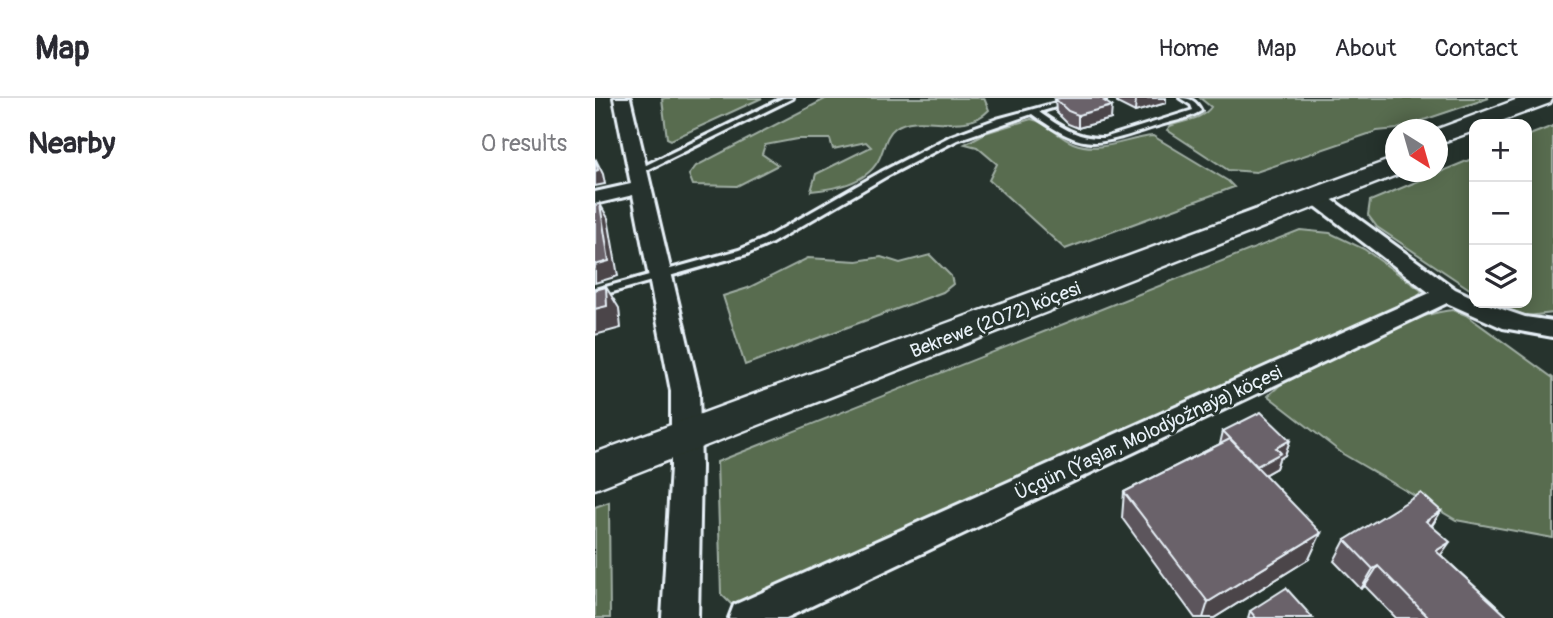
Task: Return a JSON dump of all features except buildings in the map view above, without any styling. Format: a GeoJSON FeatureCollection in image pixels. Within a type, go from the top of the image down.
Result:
{"type":"FeatureCollection","features":[{"type":"Feature","properties":{"kind":"main road"},"geometry":{"type":"LineString","coordinates":[[1448,133],[1542,98]]}},
{"type":"Feature","properties":{"kind":"main road"},"geometry":{"type":"LineString","coordinates":[[1519,119],[1553,106]]}},
{"type":"Feature","properties":{"kind":"main road"},"geometry":{"type":"LineString","coordinates":[[1448,146],[1469,138]]}},
{"type":"Feature","properties":{"kind":"main road","name":"Bekrewe (2072) köçesi"},"geometry":{"type":"LineString","coordinates":[[595,471],[686,426],[1385,156]]}},
{"type":"Feature","properties":{"kind":"main road","name":"Bekrewe (2072) köçesi"},"geometry":{"type":"LineString","coordinates":[[595,446],[686,426],[1385,170]]}},
{"type":"Feature","properties":{"kind":"street"},"geometry":{"type":"LineString","coordinates":[[622,98],[685,391],[680,618]]}},
{"type":"Feature","properties":{"kind":"street"},"geometry":{"type":"LineString","coordinates":[[595,198],[640,179]]}},
{"type":"Feature","properties":{"kind":"street"},"geometry":{"type":"LineString","coordinates":[[1316,197],[1447,294],[1500,319],[1524,326],[1553,328]]}},
{"type":"Feature","properties":{"kind":"street","name":"Üçgün (Ýaşlar, Molodýožnaýa) köçesi"},"geometry":{"type":"LineString","coordinates":[[747,618],[1447,294]]}},
{"type":"Feature","properties":{"kind":"lane"},"geometry":{"type":"LineString","coordinates":[[640,179],[789,98]]}},
{"type":"Feature","properties":{"kind":"lane"},"geometry":{"type":"LineString","coordinates":[[595,294],[743,252],[768,241],[954,138],[1032,111],[1082,98]]}},
{"type":"Feature","properties":{"kind":"lane"},"geometry":{"type":"LineString","coordinates":[[1032,111],[1069,137],[1091,142],[1197,111],[1194,104],[1184,98]]}},
{"type":"Feature","properties":{"kind":"green space"},"geometry":{"type":"Polygon","coordinates":[[[762,98],[671,140],[667,138],[662,99],[762,98]]]}},
{"type":"Feature","properties":{"kind":"green space"},"geometry":{"type":"Polygon","coordinates":[[[827,98],[984,98],[989,110],[979,118],[967,122],[917,121],[895,128],[872,169],[857,180],[838,187],[811,191],[816,174],[871,147],[866,142],[833,149],[830,139],[797,139],[765,145],[762,154],[778,165],[737,186],[693,185],[689,175],[696,166],[827,98]]]}},
{"type":"Feature","properties":{"kind":"green space"},"geometry":{"type":"Polygon","coordinates":[[[1200,98],[1489,98],[1427,119],[1385,119],[1385,130],[1256,172],[1228,170],[1167,130],[1170,126],[1198,117],[1211,107],[1200,98]]]}},
{"type":"Feature","properties":{"kind":"green space"},"geometry":{"type":"Polygon","coordinates":[[[1031,119],[1083,146],[1103,146],[1153,136],[1234,187],[1065,249],[989,180],[997,164],[977,147],[965,144],[985,133],[1031,119]]]}},
{"type":"Feature","properties":{"kind":"green space"},"geometry":{"type":"Polygon","coordinates":[[[1553,126],[1553,313],[1527,316],[1505,308],[1532,308],[1532,134],[1553,126]]]}},
{"type":"Feature","properties":{"kind":"green space"},"geometry":{"type":"Polygon","coordinates":[[[1469,160],[1469,289],[1377,227],[1368,215],[1370,201],[1416,182],[1448,182],[1448,169],[1469,160]]]}},
{"type":"Feature","properties":{"kind":"green space"},"geometry":{"type":"Polygon","coordinates":[[[1300,230],[1330,233],[1364,249],[1422,291],[1417,297],[1374,320],[741,614],[721,594],[717,462],[1300,230]]]}},
{"type":"Feature","properties":{"kind":"green space"},"geometry":{"type":"Polygon","coordinates":[[[930,255],[951,276],[953,284],[943,292],[745,365],[723,296],[748,288],[808,258],[857,261],[881,257],[900,263],[930,255]]]}},
{"type":"Feature","properties":{"kind":"green space"},"geometry":{"type":"Polygon","coordinates":[[[1453,310],[1466,315],[1553,378],[1553,538],[1456,520],[1343,454],[1268,396],[1280,385],[1390,329],[1434,313],[1453,310]]]}},
{"type":"Feature","properties":{"kind":"green space"},"geometry":{"type":"Polygon","coordinates":[[[609,502],[610,618],[595,618],[595,507],[609,502]]]}}]}
